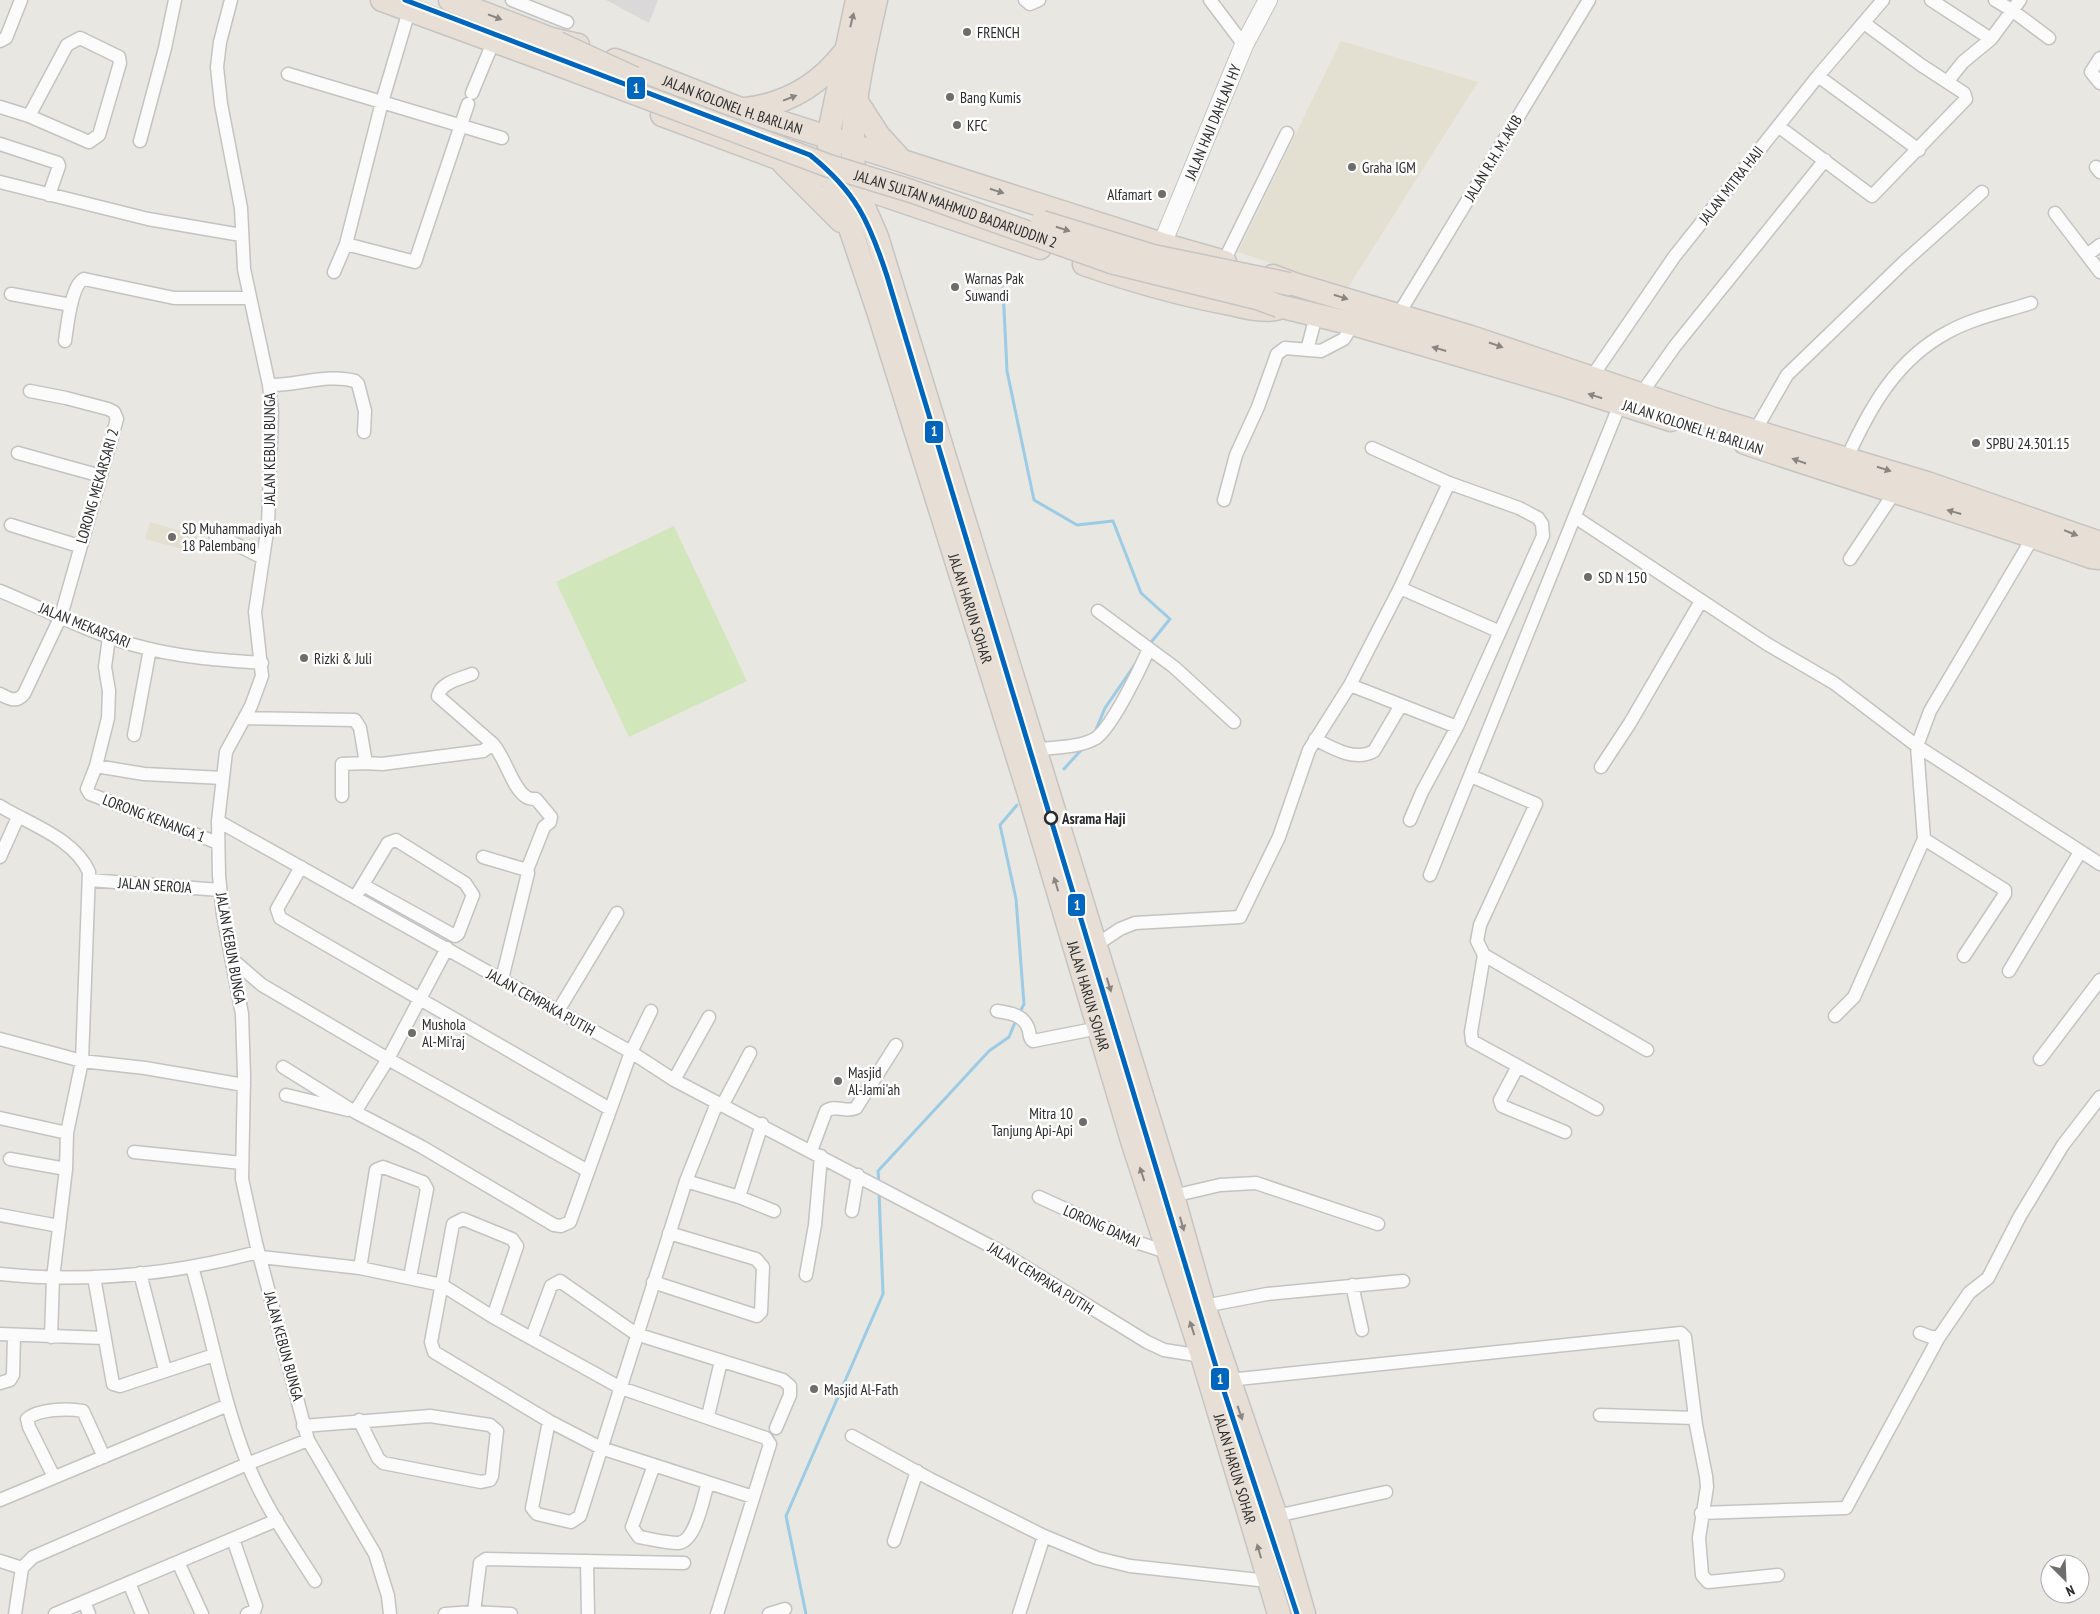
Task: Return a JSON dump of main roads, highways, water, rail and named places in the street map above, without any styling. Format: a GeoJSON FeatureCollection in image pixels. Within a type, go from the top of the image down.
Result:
{"type":"FeatureCollection","features":[{"type":"Feature","properties":{"kind":"highway","name":"JALAN SULTAN MAHMUD BADARUDDIN 2"},"geometry":{"type":"LineString","coordinates":[[382,0],[494,40],[546,47],[902,176],[1106,243],[1178,262],[1291,284]]}},
{"type":"Feature","properties":{"kind":"highway","name":"JALAN KOLONEL H. BARLIAN"},"geometry":{"type":"LineString","coordinates":[[450,0],[546,47],[580,46],[742,110],[1162,244],[1470,336],[1591,378],[1847,458],[1989,513],[2038,529],[2100,543]]}},
{"type":"Feature","properties":{"kind":"highway","name":"JALAN HARUN SOHAR"},"geometry":{"type":"LineString","coordinates":[[857,0],[844,52],[828,137],[837,173],[835,195],[851,231],[1004,682],[1035,750],[1174,1196],[1204,1306],[1276,1516],[1304,1614]]}},
{"type":"Feature","properties":{"kind":"highway"},"geometry":{"type":"LineString","coordinates":[[876,0],[861,62],[852,144],[847,160],[837,173],[857,186],[1142,283],[1256,309],[1281,308]]}},
{"type":"Feature","properties":{"kind":"highway","name":"JALAN SULTAN MAHMUD BADARUDDIN 2"},"geometry":{"type":"LineString","coordinates":[[546,47],[829,166],[911,191],[1111,262],[1257,298],[1281,308]]}},
{"type":"Feature","properties":{"kind":"highway","name":"JALAN KOLONEL H. BARLIAN"},"geometry":{"type":"LineString","coordinates":[[546,47],[551,71],[568,80],[781,161],[837,173]]}},
{"type":"Feature","properties":{"kind":"highway"},"geometry":{"type":"LineString","coordinates":[[742,110],[772,104],[800,94],[830,71],[844,52]]}},
{"type":"Feature","properties":{"kind":"highway"},"geometry":{"type":"LineString","coordinates":[[857,102],[879,136],[902,160]]}},
{"type":"Feature","properties":{"kind":"highway"},"geometry":{"type":"LineString","coordinates":[[794,126],[797,133],[796,149],[788,159],[781,161],[851,231]]}},
{"type":"Feature","properties":{"kind":"highway"},"geometry":{"type":"LineString","coordinates":[[852,144],[857,186]]}},
{"type":"Feature","properties":{"kind":"highway"},"geometry":{"type":"LineString","coordinates":[[917,205],[924,181],[934,171]]}},
{"type":"Feature","properties":{"kind":"highway","name":"JALAN HARUN SOHAR"},"geometry":{"type":"LineString","coordinates":[[857,186],[877,237],[1004,682],[1098,1028],[1167,1252],[1202,1356],[1279,1614]]}},
{"type":"Feature","properties":{"kind":"highway"},"geometry":{"type":"LineString","coordinates":[[877,237],[880,222],[887,213],[917,205]]}},
{"type":"Feature","properties":{"kind":"highway","name":"JALAN KOLONEL H. BARLIAN"},"geometry":{"type":"LineString","coordinates":[[1281,308],[1353,324],[1620,404],[1894,493],[1989,513]]}},
{"type":"Feature","properties":{"kind":"highway","name":"JALAN KOLONEL H. BARLIAN"},"geometry":{"type":"LineString","coordinates":[[2038,529],[2091,557],[2100,558]]}},
{"type":"Feature","properties":{"kind":"waterway"},"geometry":{"type":"LineString","coordinates":[[1003,288],[1007,371],[1034,500],[1077,525],[1113,521],[1141,593],[1170,619],[1148,646]]}},
{"type":"Feature","properties":{"kind":"waterway"},"geometry":{"type":"LineString","coordinates":[[1095,732],[1105,708],[1136,663]]}},
{"type":"Feature","properties":{"kind":"waterway"},"geometry":{"type":"LineString","coordinates":[[1064,769],[1082,749]]}},
{"type":"Feature","properties":{"kind":"waterway"},"geometry":{"type":"LineString","coordinates":[[1017,805],[1000,825],[1016,899],[1024,1004],[1019,1014]]}},
{"type":"Feature","properties":{"kind":"waterway"},"geometry":{"type":"LineString","coordinates":[[879,1183],[878,1171],[989,1051],[1009,1037],[1016,1020]]}},
{"type":"Feature","properties":{"kind":"waterway"},"geometry":{"type":"LineString","coordinates":[[806,1614],[786,1516],[883,1294],[879,1192]]}},
{"type":"Feature","properties":{"kind":"rail line","name":"1"},"geometry":{"type":"LineString","coordinates":[[405,0],[810,155],[850,195],[867,223],[887,276],[1217,1370],[1297,1614]]}},
{"type":"Feature","properties":{"kind":"place","name":"FRENCH"},"geometry":{"type":"Point","coordinates":[967,32]}},
{"type":"Feature","properties":{"kind":"place","name":"Bang Kumis"},"geometry":{"type":"Point","coordinates":[950,97]}},
{"type":"Feature","properties":{"kind":"place","name":"KFC"},"geometry":{"type":"Point","coordinates":[957,125]}},
{"type":"Feature","properties":{"kind":"place","name":"Graha IGM"},"geometry":{"type":"Point","coordinates":[1352,167]}},
{"type":"Feature","properties":{"kind":"place","name":"Alfamart"},"geometry":{"type":"Point","coordinates":[1162,194]}},
{"type":"Feature","properties":{"kind":"place","name":"Warnas Pak Suwandi"},"geometry":{"type":"Point","coordinates":[955,287]}},
{"type":"Feature","properties":{"kind":"place","name":"SPBU 24.301.15"},"geometry":{"type":"Point","coordinates":[1976,443]}},
{"type":"Feature","properties":{"kind":"place","name":"SD Muhammadiyah 18 Palembang"},"geometry":{"type":"Point","coordinates":[172,537]}},
{"type":"Feature","properties":{"kind":"place","name":"SD N 150"},"geometry":{"type":"Point","coordinates":[1588,577]}},
{"type":"Feature","properties":{"kind":"place","name":"Rizki & Juli"},"geometry":{"type":"Point","coordinates":[304,658]}},
{"type":"Feature","properties":{"kind":"place","name":"Asrama Haji"},"geometry":{"type":"Point","coordinates":[1051,818]}},
{"type":"Feature","properties":{"kind":"place","name":"Mushola Al-Mi'raj"},"geometry":{"type":"Point","coordinates":[412,1033]}},
{"type":"Feature","properties":{"kind":"place","name":"Masjid Al-Jami'ah"},"geometry":{"type":"Point","coordinates":[838,1081]}},
{"type":"Feature","properties":{"kind":"place","name":"Mitra 10 Tanjung Api-Api"},"geometry":{"type":"Point","coordinates":[1083,1122]}},
{"type":"Feature","properties":{"kind":"place","name":"Masjid Al-Fath"},"geometry":{"type":"Point","coordinates":[814,1389]}}]}
